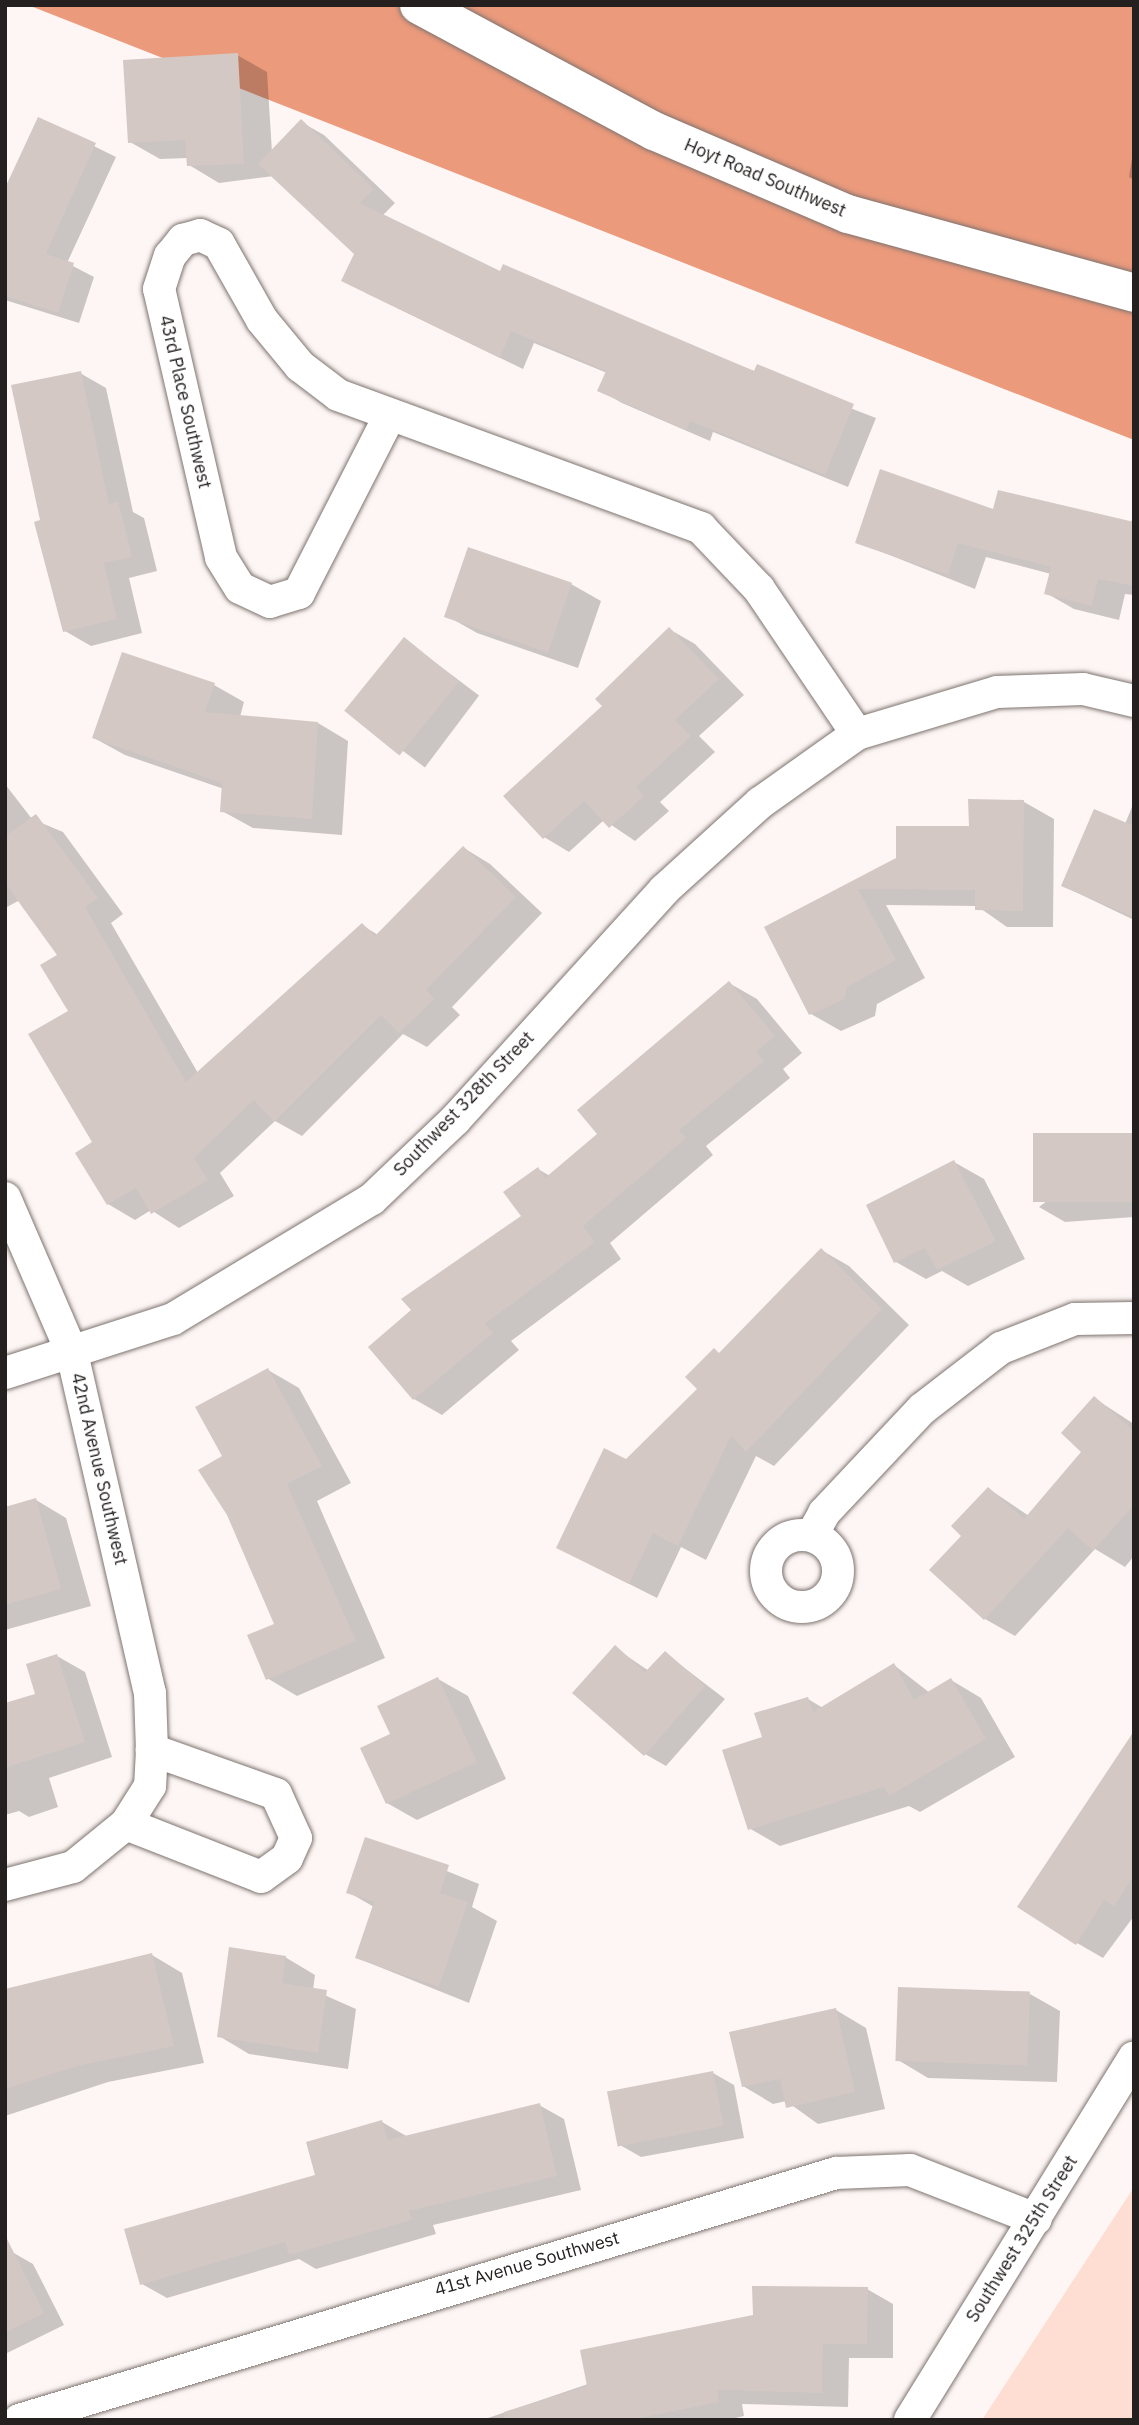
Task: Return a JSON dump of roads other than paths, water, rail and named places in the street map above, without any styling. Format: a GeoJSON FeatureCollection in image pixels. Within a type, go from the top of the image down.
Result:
{"type":"FeatureCollection","features":[{"type":"Feature","properties":{"kind":"main road","name":"Hoyt Road Southwest"},"geometry":{"type":"LineString","coordinates":[[419,5],[654,131],[848,214],[1134,293]]}},
{"type":"Feature","properties":{"kind":"street","name":"43rd Place Southwest"},"geometry":{"type":"LineString","coordinates":[[390,415],[299,593],[270,602],[240,587],[221,557],[159,289],[170,256],[183,240],[201,235],[219,244],[262,320],[300,366],[338,395],[701,528],[759,589],[857,734]]}},
{"type":"Feature","properties":{"kind":"street"},"geometry":{"type":"LineString","coordinates":[[857,734],[997,692],[1083,689],[1134,701]]}},
{"type":"Feature","properties":{"kind":"street","name":"Southwest 328th Street"},"geometry":{"type":"LineString","coordinates":[[5,1373],[173,1319],[372,1199],[454,1120],[664,890],[760,803],[857,734]]}},
{"type":"Feature","properties":{"kind":"street","name":"42nd Avenue Southwest"},"geometry":{"type":"LineString","coordinates":[[5,1198],[72,1353],[150,1693],[150,1786],[127,1824]]}},
{"type":"Feature","properties":{"kind":"street"},"geometry":{"type":"LineString","coordinates":[[812,1535],[824,1513],[922,1409],[1001,1348],[1075,1319],[1134,1318]]}},
{"type":"Feature","properties":{"kind":"street"},"geometry":{"type":"LineString","coordinates":[[5,1885],[73,1867],[127,1824],[261,1877],[287,1858],[296,1839],[276,1794],[152,1750]]}},
{"type":"Feature","properties":{"kind":"street","name":"Southwest 325th Street"},"geometry":{"type":"LineString","coordinates":[[910,2420],[1134,2058]]}},
{"type":"Feature","properties":{"kind":"street","name":"41st Avenue Southwest"},"geometry":{"type":"LineString","coordinates":[[19,2420],[836,2173],[910,2170],[1036,2219]]}}]}
